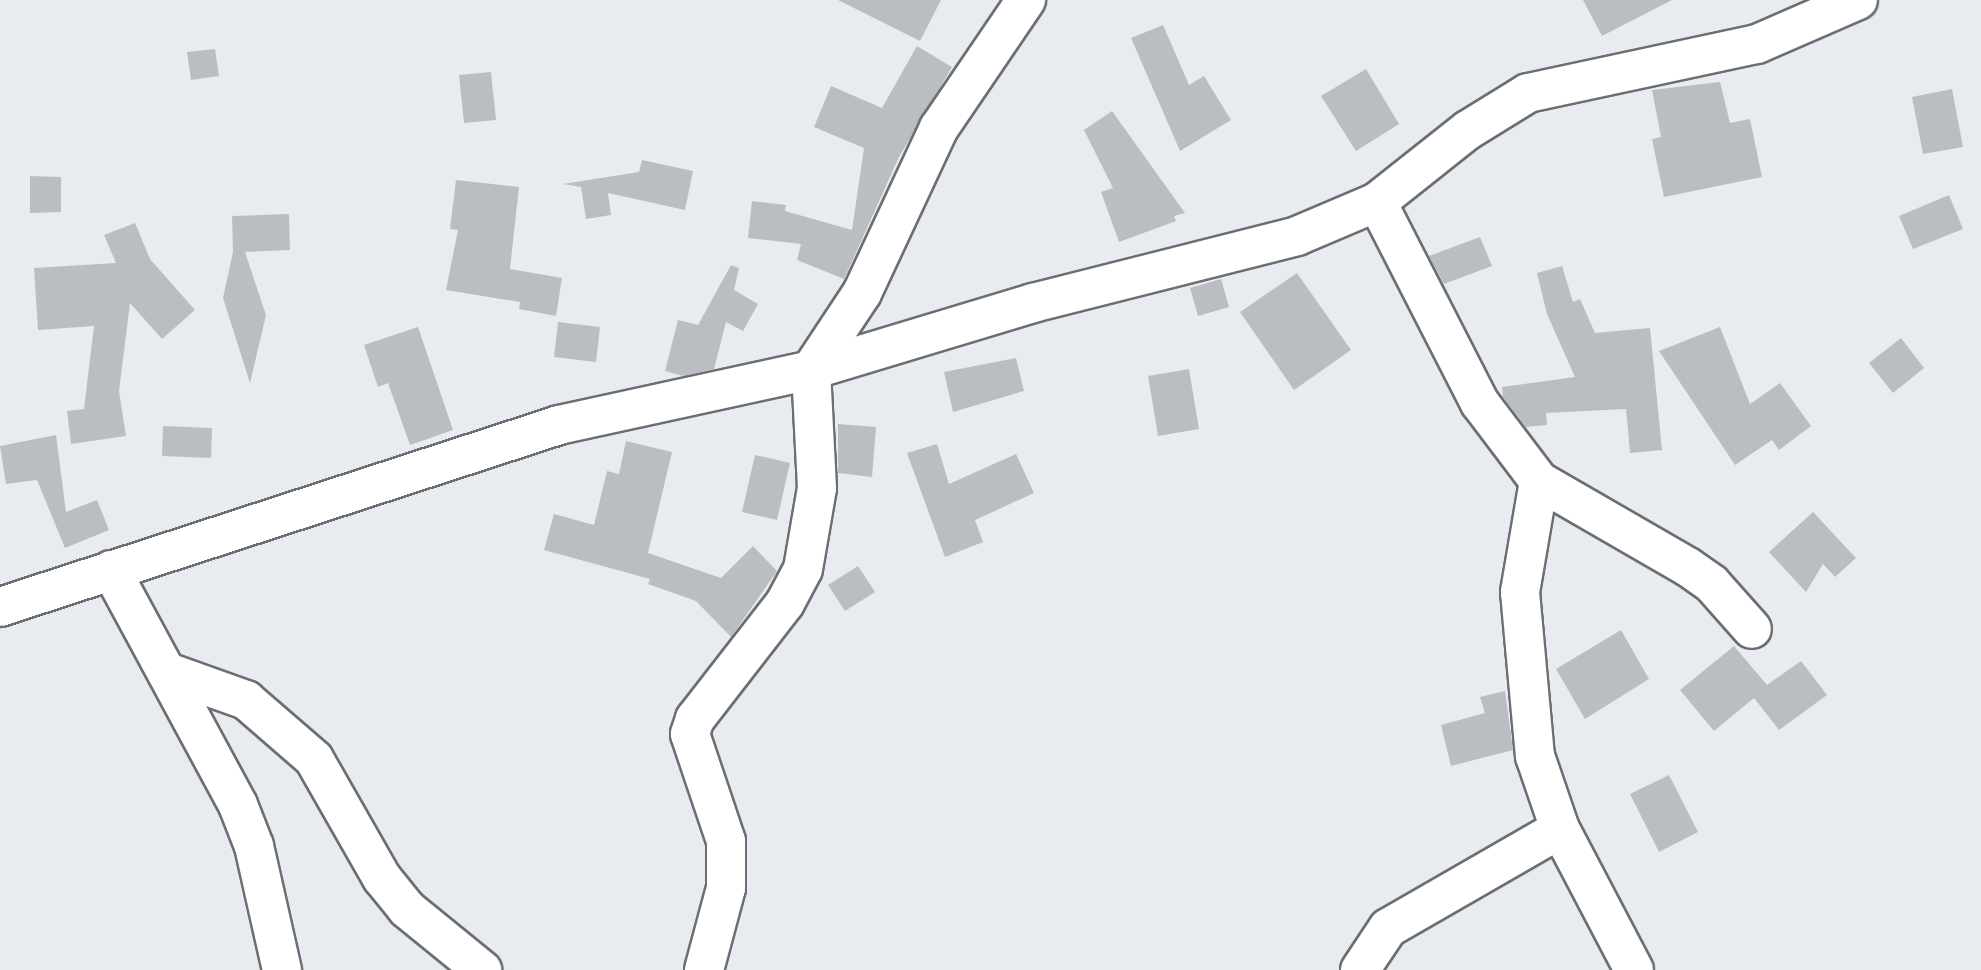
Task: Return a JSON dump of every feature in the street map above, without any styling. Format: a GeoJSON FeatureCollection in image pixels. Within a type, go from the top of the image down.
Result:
{"type":"FeatureCollection","features":[{"type":"Feature","properties":{"kind":"street"},"geometry":{"type":"LineString","coordinates":[[704,970],[726,888],[727,854],[690,734],[695,719],[785,603],[803,569],[817,488],[811,370],[862,293],[939,128],[1026,0]]}},
{"type":"Feature","properties":{"kind":"street"},"geometry":{"type":"LineString","coordinates":[[0,607],[559,425],[811,370],[1033,303],[1271,244],[1377,202],[1468,130],[1528,93],[1758,44],[1858,0]]}},
{"type":"Feature","properties":{"kind":"street"},"geometry":{"type":"LineString","coordinates":[[1377,202],[1480,403],[1539,481],[1696,573],[1752,629]]}},
{"type":"Feature","properties":{"kind":"street"},"geometry":{"type":"LineString","coordinates":[[1539,481],[1523,567],[1521,620],[1535,756],[1560,829],[1634,970]]}},
{"type":"Feature","properties":{"kind":"street"},"geometry":{"type":"LineString","coordinates":[[111,570],[170,673],[254,846],[282,970]]}},
{"type":"Feature","properties":{"kind":"street"},"geometry":{"type":"LineString","coordinates":[[170,673],[246,700],[305,750],[382,878],[407,909],[482,970]]}},
{"type":"Feature","properties":{"kind":"street"},"geometry":{"type":"LineString","coordinates":[[1360,970],[1388,928],[1560,829]]}},
{"type":"Feature","properties":{"kind":"building"},"geometry":{"type":"Polygon","coordinates":[[[838,0],[941,0],[920,41],[838,0]]]}},
{"type":"Feature","properties":{"kind":"building"},"geometry":{"type":"Polygon","coordinates":[[[1583,0],[1672,0],[1602,36],[1583,0]]]}},
{"type":"Feature","properties":{"kind":"building"},"geometry":{"type":"Polygon","coordinates":[[[1163,25],[1189,85],[1204,76],[1231,120],[1180,151],[1131,38],[1163,25]]]}},
{"type":"Feature","properties":{"kind":"building"},"geometry":{"type":"Polygon","coordinates":[[[917,46],[952,67],[899,157],[844,279],[797,260],[801,244],[748,238],[752,201],[786,205],[785,211],[852,230],[864,148],[814,127],[831,86],[882,108],[917,46]]]}},
{"type":"Feature","properties":{"kind":"building"},"geometry":{"type":"Polygon","coordinates":[[[215,49],[219,76],[191,80],[187,52],[215,49]]]}},
{"type":"Feature","properties":{"kind":"building"},"geometry":{"type":"Polygon","coordinates":[[[1366,69],[1399,124],[1356,151],[1321,96],[1366,69]]]}},
{"type":"Feature","properties":{"kind":"building"},"geometry":{"type":"Polygon","coordinates":[[[491,72],[496,120],[464,123],[459,75],[491,72]]]}},
{"type":"Feature","properties":{"kind":"building"},"geometry":{"type":"Polygon","coordinates":[[[1720,82],[1730,123],[1750,119],[1762,177],[1664,197],[1652,139],[1661,137],[1652,90],[1720,82]]]}},
{"type":"Feature","properties":{"kind":"building"},"geometry":{"type":"Polygon","coordinates":[[[1952,89],[1963,147],[1923,154],[1912,97],[1952,89]]]}},
{"type":"Feature","properties":{"kind":"building"},"geometry":{"type":"Polygon","coordinates":[[[1112,111],[1185,213],[1174,216],[1176,221],[1119,242],[1101,192],[1113,188],[1084,130],[1112,111]]]}},
{"type":"Feature","properties":{"kind":"building"},"geometry":{"type":"Polygon","coordinates":[[[642,160],[693,171],[685,210],[608,193],[611,215],[586,219],[581,187],[563,184],[639,172],[642,160]]]}},
{"type":"Feature","properties":{"kind":"building"},"geometry":{"type":"Polygon","coordinates":[[[30,176],[61,177],[61,212],[30,213],[30,176]]]}},
{"type":"Feature","properties":{"kind":"building"},"geometry":{"type":"Polygon","coordinates":[[[456,180],[519,187],[510,269],[562,278],[556,316],[519,309],[520,302],[446,290],[458,230],[450,229],[456,180]]]}},
{"type":"Feature","properties":{"kind":"building"},"geometry":{"type":"Polygon","coordinates":[[[1949,195],[1963,229],[1913,249],[1899,216],[1949,195]]]}},
{"type":"Feature","properties":{"kind":"building"},"geometry":{"type":"Polygon","coordinates":[[[289,214],[290,250],[245,252],[266,315],[250,383],[223,298],[233,252],[232,216],[289,214]]]}},
{"type":"Feature","properties":{"kind":"building"},"geometry":{"type":"Polygon","coordinates":[[[135,223],[150,259],[195,310],[162,339],[130,303],[119,391],[126,436],[71,444],[67,411],[84,409],[94,326],[38,330],[34,268],[116,263],[104,235],[135,223]]]}},
{"type":"Feature","properties":{"kind":"building"},"geometry":{"type":"Polygon","coordinates":[[[1480,237],[1492,266],[1444,284],[1429,256],[1480,237]]]}},
{"type":"Feature","properties":{"kind":"building"},"geometry":{"type":"Polygon","coordinates":[[[731,265],[739,268],[734,290],[758,304],[743,331],[726,322],[714,369],[683,376],[665,371],[678,320],[698,325],[731,265]]]}},
{"type":"Feature","properties":{"kind":"building"},"geometry":{"type":"Polygon","coordinates":[[[1562,266],[1573,302],[1580,299],[1595,333],[1650,328],[1662,450],[1630,453],[1626,409],[1546,413],[1547,425],[1526,427],[1503,397],[1502,387],[1575,377],[1547,314],[1537,273],[1562,266]]]}},
{"type":"Feature","properties":{"kind":"building"},"geometry":{"type":"Polygon","coordinates":[[[1297,273],[1351,350],[1294,390],[1240,312],[1297,273]]]}},
{"type":"Feature","properties":{"kind":"building"},"geometry":{"type":"Polygon","coordinates":[[[1221,279],[1229,307],[1198,316],[1190,288],[1221,279]]]}},
{"type":"Feature","properties":{"kind":"building"},"geometry":{"type":"Polygon","coordinates":[[[558,322],[600,327],[596,362],[554,357],[558,322]]]}},
{"type":"Feature","properties":{"kind":"building"},"geometry":{"type":"Polygon","coordinates":[[[418,327],[453,430],[410,445],[388,383],[378,387],[364,345],[418,327]]]}},
{"type":"Feature","properties":{"kind":"building"},"geometry":{"type":"Polygon","coordinates":[[[1720,327],[1750,404],[1780,383],[1811,426],[1779,450],[1772,440],[1735,465],[1659,351],[1720,327]]]}},
{"type":"Feature","properties":{"kind":"building"},"geometry":{"type":"Polygon","coordinates":[[[1901,338],[1924,368],[1893,393],[1869,363],[1901,338]]]}},
{"type":"Feature","properties":{"kind":"building"},"geometry":{"type":"Polygon","coordinates":[[[1016,358],[1024,391],[953,412],[944,372],[1016,358]]]}},
{"type":"Feature","properties":{"kind":"building"},"geometry":{"type":"Polygon","coordinates":[[[1189,369],[1199,429],[1158,436],[1148,376],[1189,369]]]}},
{"type":"Feature","properties":{"kind":"building"},"geometry":{"type":"Polygon","coordinates":[[[838,424],[876,427],[872,477],[838,473],[838,424]]]}},
{"type":"Feature","properties":{"kind":"building"},"geometry":{"type":"Polygon","coordinates":[[[163,426],[212,428],[211,458],[162,456],[163,426]]]}},
{"type":"Feature","properties":{"kind":"building"},"geometry":{"type":"Polygon","coordinates":[[[56,435],[66,512],[97,500],[109,530],[65,548],[37,480],[6,484],[0,446],[56,435]]]}},
{"type":"Feature","properties":{"kind":"building"},"geometry":{"type":"Polygon","coordinates":[[[626,441],[672,452],[648,553],[721,578],[753,546],[777,571],[731,637],[696,601],[648,584],[650,579],[544,550],[554,514],[594,525],[607,471],[619,474],[626,441]]]}},
{"type":"Feature","properties":{"kind":"building"},"geometry":{"type":"Polygon","coordinates":[[[937,444],[949,484],[1016,454],[1034,493],[975,520],[983,542],[945,557],[907,453],[937,444]]]}},
{"type":"Feature","properties":{"kind":"building"},"geometry":{"type":"Polygon","coordinates":[[[755,455],[790,463],[777,520],[742,512],[755,455]]]}},
{"type":"Feature","properties":{"kind":"building"},"geometry":{"type":"Polygon","coordinates":[[[1813,512],[1856,558],[1835,577],[1823,564],[1806,592],[1769,552],[1813,512]]]}},
{"type":"Feature","properties":{"kind":"building"},"geometry":{"type":"Polygon","coordinates":[[[858,566],[875,592],[845,611],[828,585],[858,566]]]}},
{"type":"Feature","properties":{"kind":"building"},"geometry":{"type":"Polygon","coordinates":[[[1621,630],[1649,679],[1585,719],[1556,669],[1621,630]]]}},
{"type":"Feature","properties":{"kind":"building"},"geometry":{"type":"Polygon","coordinates":[[[1734,646],[1767,685],[1801,661],[1827,695],[1779,730],[1754,698],[1714,731],[1680,690],[1734,646]]]}},
{"type":"Feature","properties":{"kind":"building"},"geometry":{"type":"Polygon","coordinates":[[[1505,691],[1513,750],[1451,766],[1441,725],[1485,713],[1480,697],[1505,691]]]}},
{"type":"Feature","properties":{"kind":"building"},"geometry":{"type":"Polygon","coordinates":[[[1669,775],[1698,832],[1659,852],[1630,794],[1669,775]]]}}]}
